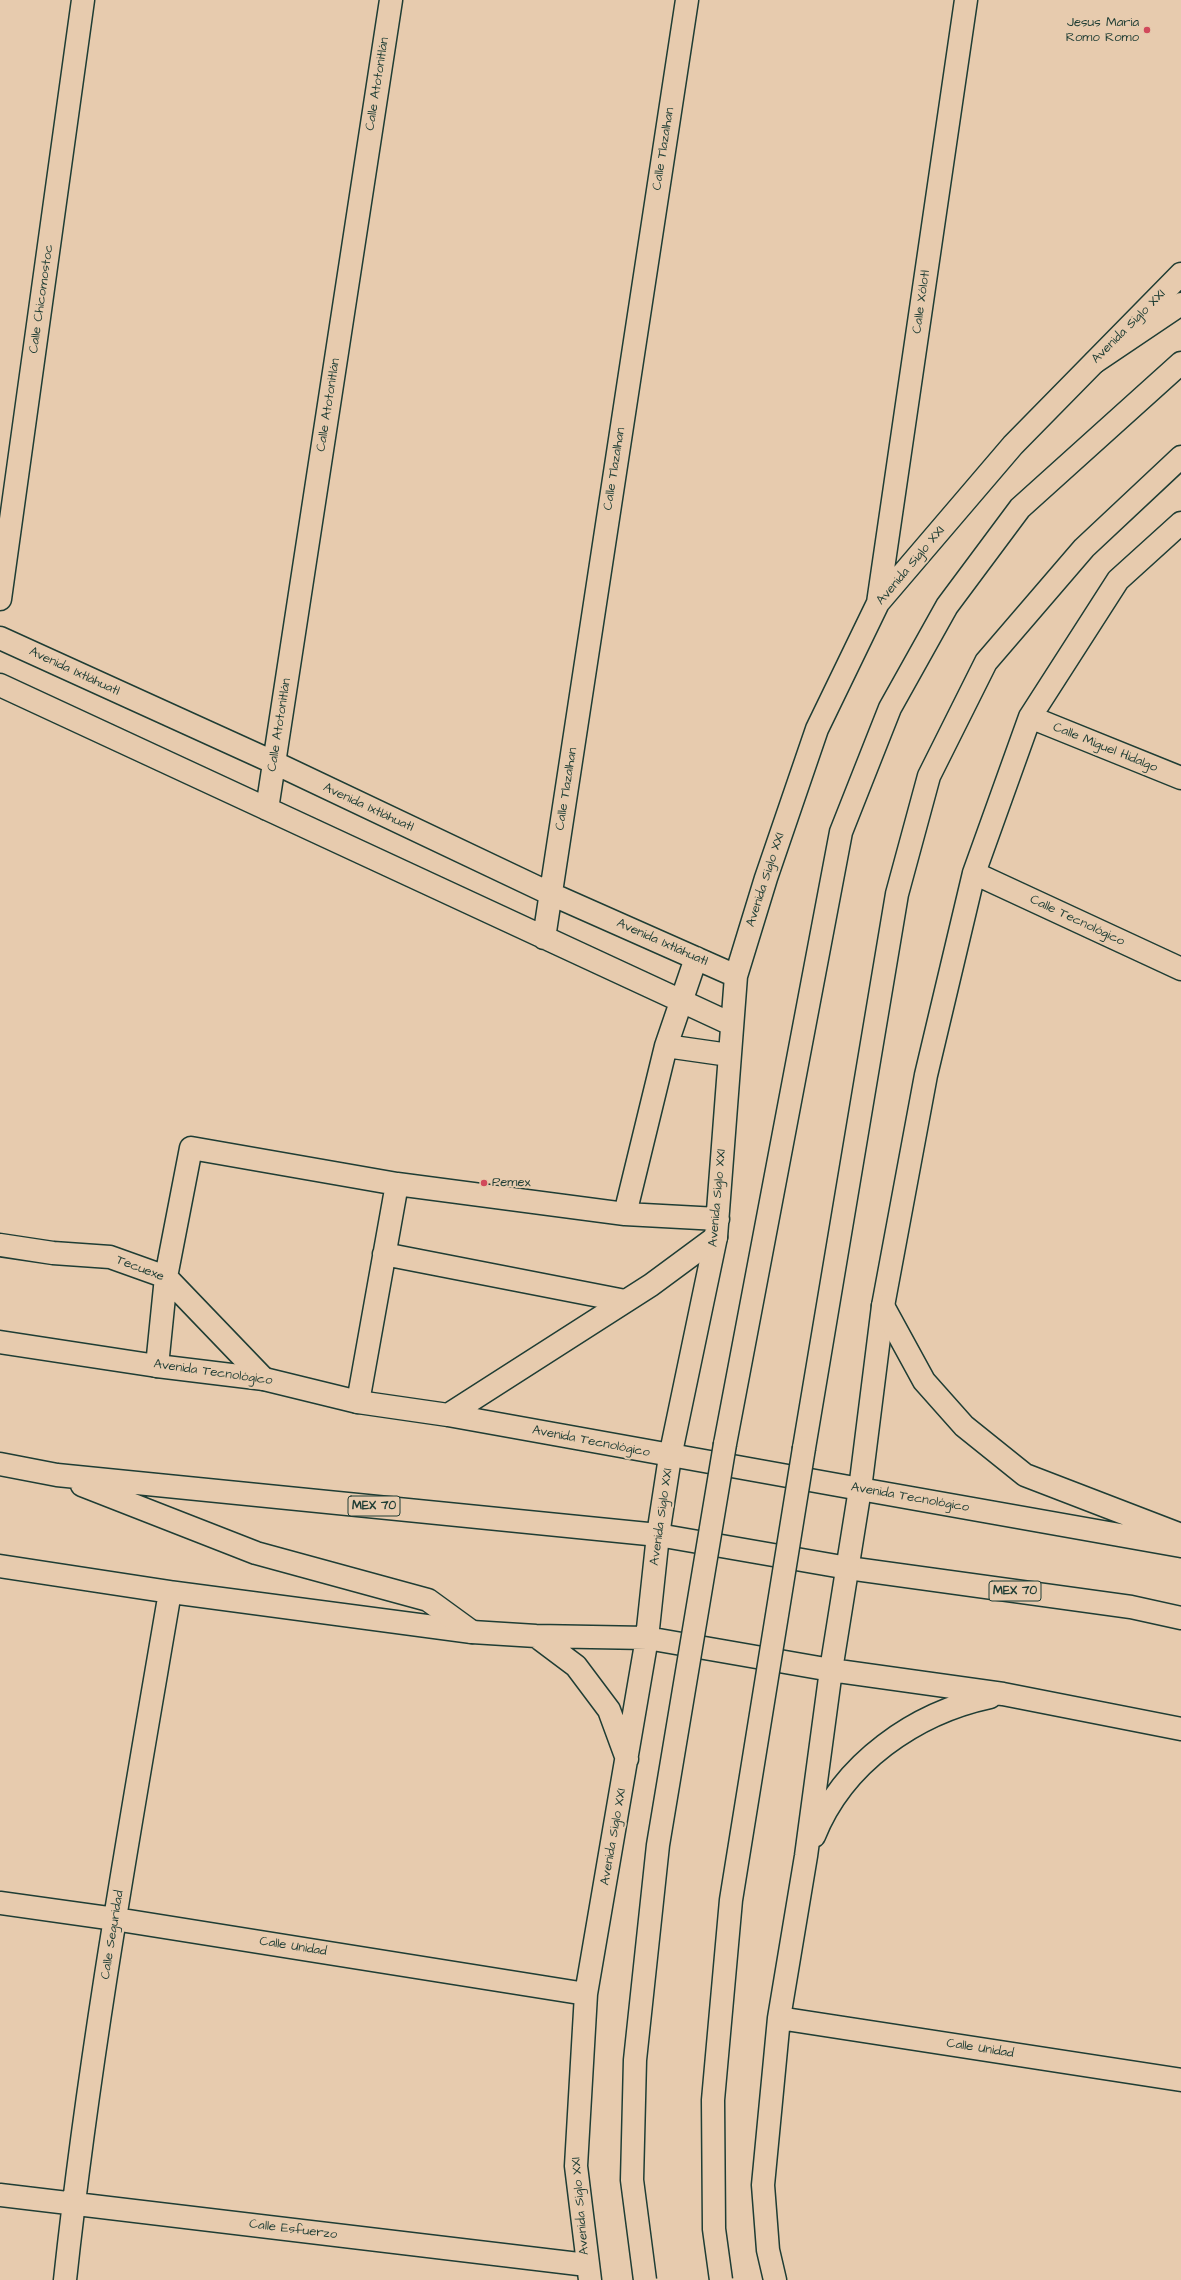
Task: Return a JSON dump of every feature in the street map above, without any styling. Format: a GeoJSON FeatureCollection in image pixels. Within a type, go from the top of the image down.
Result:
{"type":"FeatureCollection","features":[{"type":"Feature","properties":{"kind":"main road","name":"Calle Chicomostoc"},"geometry":{"type":"LineString","coordinates":[[0,599],[83,0]]}},
{"type":"Feature","properties":{"kind":"main road","name":"Calle Atotonitlán"},"geometry":{"type":"LineString","coordinates":[[267,809],[391,0]]}},
{"type":"Feature","properties":{"kind":"main road","name":"Calle Tlazalhan"},"geometry":{"type":"LineString","coordinates":[[544,938],[687,0]]}},
{"type":"Feature","properties":{"kind":"main road","name":"Calle Xólotl"},"geometry":{"type":"LineString","coordinates":[[878,603],[966,0]]}},
{"type":"Feature","properties":{"kind":"main road","name":"Avenida Siglo XXI"},"geometry":{"type":"LineString","coordinates":[[588,2273],[576,2166],[586,1994],[647,1638],[658,1535],[670,1456],[717,1228],[731,1024],[736,976],[766,878],[817,730],[878,603],[1013,445],[1181,274]]}},
{"type":"Feature","properties":{"kind":"main road"},"geometry":{"type":"LineString","coordinates":[[1095,362],[1181,304]]}},
{"type":"Feature","properties":{"kind":"main road"},"geometry":{"type":"LineString","coordinates":[[645,2280],[632,2180],[635,2060],[658,1845],[725,1444],[841,832],[890,708],[947,606],[1020,508],[1181,363]]}},
{"type":"Feature","properties":{"kind":"main road"},"geometry":{"type":"LineString","coordinates":[[721,2280],[714,2229],[713,2100],[731,1900],[897,894],[929,776],[986,662],[1084,548],[1181,457]]}},
{"type":"Feature","properties":{"kind":"main road"},"geometry":{"type":"LineString","coordinates":[[775,2280],[768,2250],[763,2185],[779,2018],[806,1856],[831,1670],[860,1489],[883,1306],[926,1075],[974,874],[1030,717],[1118,580],[1181,523]]}},
{"type":"Feature","properties":{"kind":"main road","name":"Avenida Ixtláhuatl"},"geometry":{"type":"LineString","coordinates":[[0,638],[275,764],[551,894],[736,976]]}},
{"type":"Feature","properties":{"kind":"main road"},"geometry":{"type":"LineString","coordinates":[[0,685],[731,1024]]}},
{"type":"Feature","properties":{"kind":"main road","name":"Calle Miguel Hidalgo"},"geometry":{"type":"LineString","coordinates":[[1030,717],[1181,778]]}},
{"type":"Feature","properties":{"kind":"main road","name":"Calle Tecnológico"},"geometry":{"type":"LineString","coordinates":[[974,874],[1181,969]]}},
{"type":"Feature","properties":{"kind":"main road"},"geometry":{"type":"LineString","coordinates":[[625,1214],[666,1046],[696,958]]}},
{"type":"Feature","properties":{"kind":"main road"},"geometry":{"type":"LineString","coordinates":[[666,1046],[729,1055]]}},
{"type":"Feature","properties":{"kind":"main road"},"geometry":{"type":"LineString","coordinates":[[157,1366],[166,1277],[191,1148],[397,1184],[625,1214],[717,1228]]}},
{"type":"Feature","properties":{"kind":"main road"},"geometry":{"type":"LineString","coordinates":[[358,1402],[397,1184]]}},
{"type":"Feature","properties":{"kind":"main road"},"geometry":{"type":"LineString","coordinates":[[448,1415],[625,1301],[717,1228]]}},
{"type":"Feature","properties":{"kind":"main road","name":"Tecuexe"},"geometry":{"type":"LineString","coordinates":[[0,1245],[53,1253],[110,1257],[166,1277],[264,1378]]}},
{"type":"Feature","properties":{"kind":"main road"},"geometry":{"type":"LineString","coordinates":[[384,1254],[625,1301]]}},
{"type":"Feature","properties":{"kind":"main road"},"geometry":{"type":"LineString","coordinates":[[883,1306],[924,1381],[964,1426],[1025,1475],[1181,1535]]}},
{"type":"Feature","properties":{"kind":"main road","name":"Avenida Tecnológico"},"geometry":{"type":"LineString","coordinates":[[0,1342],[157,1366],[264,1378],[358,1402],[448,1415],[670,1456],[1181,1546]]}},
{"type":"Feature","properties":{"kind":"main road","name":"MEX 70"},"geometry":{"type":"LineString","coordinates":[[0,1464],[57,1475],[658,1535],[848,1568],[1131,1607],[1181,1618]]}},
{"type":"Feature","properties":{"kind":"main road"},"geometry":{"type":"LineString","coordinates":[[57,1475],[256,1553],[428,1600],[472,1632]]}},
{"type":"Feature","properties":{"kind":"main road"},"geometry":{"type":"LineString","coordinates":[[0,1566],[170,1592],[472,1632],[536,1636],[647,1638],[831,1670],[1003,1694],[1181,1729]]}},
{"type":"Feature","properties":{"kind":"main road","name":"Calle Seguridad"},"geometry":{"type":"LineString","coordinates":[[65,2280],[73,2204],[115,1919],[170,1592]]}},
{"type":"Feature","properties":{"kind":"main road"},"geometry":{"type":"LineString","coordinates":[[536,1636],[576,1666],[609,1710],[627,1759]]}},
{"type":"Feature","properties":{"kind":"main road"},"geometry":{"type":"LineString","coordinates":[[806,1856],[818,1826],[834,1799],[854,1774],[876,1751],[905,1730],[936,1714],[969,1702],[1003,1694]]}},
{"type":"Feature","properties":{"kind":"main road","name":"Calle Unidad"},"geometry":{"type":"LineString","coordinates":[[0,1904],[115,1919],[586,1994]]}},
{"type":"Feature","properties":{"kind":"main road","name":"Calle Unidad"},"geometry":{"type":"LineString","coordinates":[[779,2018],[1181,2080]]}},
{"type":"Feature","properties":{"kind":"main road","name":"Calle Esfuerzo"},"geometry":{"type":"LineString","coordinates":[[0,2195],[588,2273]]}},
{"type":"Feature","properties":{"kind":"place","name":"Jesus Maria Romo Romo"},"geometry":{"type":"Point","coordinates":[1147,30]}},
{"type":"Feature","properties":{"kind":"place","name":"Pemex"},"geometry":{"type":"Point","coordinates":[484,1183]}}]}
